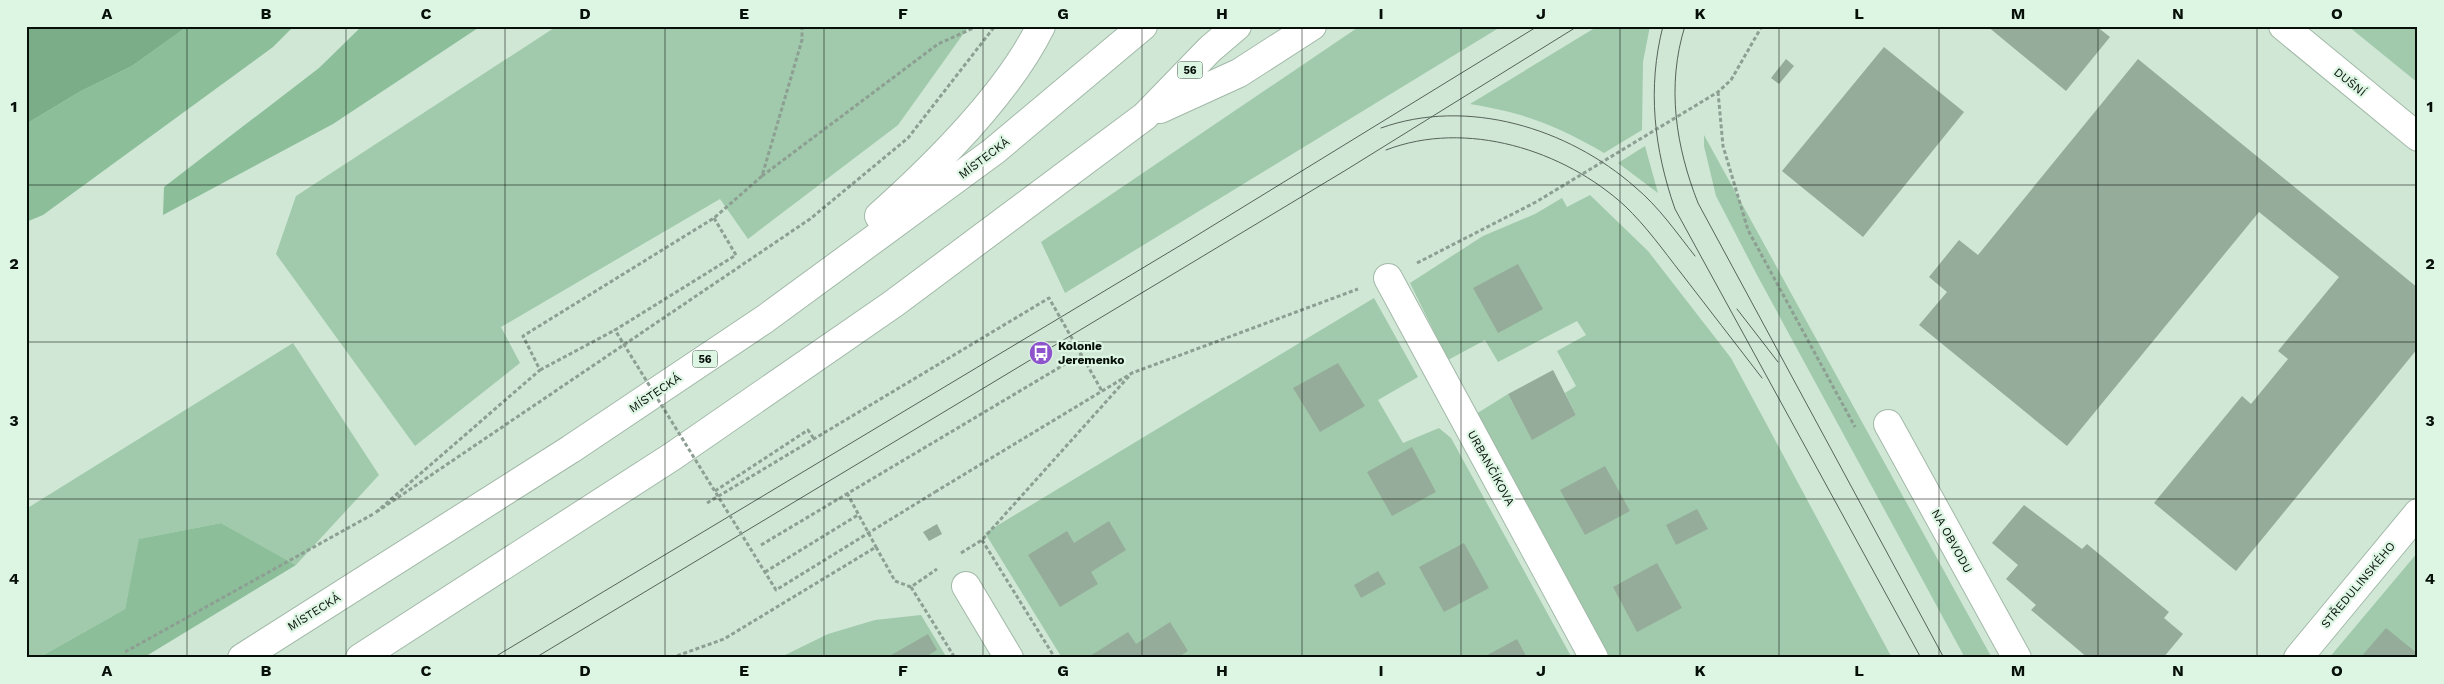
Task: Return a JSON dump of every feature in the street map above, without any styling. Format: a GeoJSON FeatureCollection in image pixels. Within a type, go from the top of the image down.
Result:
{"type":"FeatureCollection","features":[{"type":"Feature","properties":{"kind":"main road"},"geometry":{"type":"LineString","coordinates":[[765,319],[926,174],[1017,68],[1041,26]]}},
{"type":"Feature","properties":{"kind":"main road","name":"MÍSTECKÁ"},"geometry":{"type":"LineString","coordinates":[[242,658],[571,449],[765,319],[994,151],[1143,26]]}},
{"type":"Feature","properties":{"kind":"main road","name":"56"},"geometry":{"type":"LineString","coordinates":[[360,658],[730,416],[893,304],[1145,116],[1210,49],[1236,26]]}},
{"type":"Feature","properties":{"kind":"main road"},"geometry":{"type":"LineString","coordinates":[[1145,116],[1239,73],[1312,26]]}},
{"type":"Feature","properties":{"kind":"main road","name":"DUŠNÍ"},"geometry":{"type":"LineString","coordinates":[[2283,26],[2418,137]]}},
{"type":"Feature","properties":{"kind":"main road","name":"URBANČÍKOVA"},"geometry":{"type":"LineString","coordinates":[[1388,278],[1594,658]]}},
{"type":"Feature","properties":{"kind":"main road","name":"NA OBVODU"},"geometry":{"type":"LineString","coordinates":[[1888,424],[2017,658]]}},
{"type":"Feature","properties":{"kind":"main road","name":"STŘEDULINSKÉHO"},"geometry":{"type":"LineString","coordinates":[[2298,658],[2418,513]]}},
{"type":"Feature","properties":{"kind":"main road"},"geometry":{"type":"LineString","coordinates":[[966,586],[1009,658]]}},
{"type":"Feature","properties":{"kind":"path"},"geometry":{"type":"LineString","coordinates":[[762,176],[802,40],[802,26]]}},
{"type":"Feature","properties":{"kind":"path"},"geometry":{"type":"LineString","coordinates":[[540,370],[523,336],[714,218],[762,176],[938,44],[978,26]]}},
{"type":"Feature","properties":{"kind":"path"},"geometry":{"type":"LineString","coordinates":[[125,652],[374,513],[810,219],[908,138],[995,26]]}},
{"type":"Feature","properties":{"kind":"path"},"geometry":{"type":"LineString","coordinates":[[615,330],[776,590],[1132,373],[1388,278],[1536,202],[1718,92],[1731,80],[1762,26]]}},
{"type":"Feature","properties":{"kind":"path"},"geometry":{"type":"LineString","coordinates":[[1718,92],[1723,146],[1748,230],[1859,435]]}},
{"type":"Feature","properties":{"kind":"path"},"geometry":{"type":"LineString","coordinates":[[374,513],[540,370],[615,330],[736,255],[714,218]]}},
{"type":"Feature","properties":{"kind":"path"},"geometry":{"type":"LineString","coordinates":[[706,503],[1049,298],[1102,391]]}},
{"type":"Feature","properties":{"kind":"path"},"geometry":{"type":"LineString","coordinates":[[761,544],[1082,354]]}},
{"type":"Feature","properties":{"kind":"path"},"geometry":{"type":"LineString","coordinates":[[911,587],[982,540],[1132,373]]}},
{"type":"Feature","properties":{"kind":"path"},"geometry":{"type":"LineString","coordinates":[[715,491],[808,430],[814,438]]}},
{"type":"Feature","properties":{"kind":"path"},"geometry":{"type":"LineString","coordinates":[[847,493],[895,581],[911,587],[955,658]]}},
{"type":"Feature","properties":{"kind":"path"},"geometry":{"type":"LineString","coordinates":[[765,572],[858,515]]}},
{"type":"Feature","properties":{"kind":"path"},"geometry":{"type":"LineString","coordinates":[[982,540],[1055,658]]}},
{"type":"Feature","properties":{"kind":"path"},"geometry":{"type":"LineString","coordinates":[[671,658],[724,639],[876,547]]}},
{"type":"Feature","properties":{"kind":"path"},"geometry":{"type":"LineString","coordinates":[[950,560],[966,586]]}},
{"type":"Feature","properties":{"kind":"shaded area"},"geometry":{"type":"Polygon","coordinates":[[[26,26],[188,26],[132,66],[81,91],[26,124],[26,26]]]}},
{"type":"Feature","properties":{"kind":"shaded area"},"geometry":{"type":"Polygon","coordinates":[[[188,26],[294,26],[273,47],[43,215],[26,222],[26,124],[81,91],[132,66],[188,26]]]}},
{"type":"Feature","properties":{"kind":"shaded area"},"geometry":{"type":"Polygon","coordinates":[[[362,26],[481,26],[333,124],[163,215],[164,187],[319,68],[362,26]]]}},
{"type":"Feature","properties":{"kind":"shaded area"},"geometry":{"type":"Polygon","coordinates":[[[557,26],[969,26],[898,125],[748,239],[720,199],[501,327],[520,363],[415,446],[276,254],[296,196],[557,26]]]}},
{"type":"Feature","properties":{"kind":"shaded area"},"geometry":{"type":"Polygon","coordinates":[[[1360,26],[1502,26],[1065,293],[1041,242],[1360,26]]]}},
{"type":"Feature","properties":{"kind":"shaded area"},"geometry":{"type":"Polygon","coordinates":[[[1598,26],[1650,26],[1643,62],[1642,130],[1604,153],[1540,121],[1470,104],[1598,26]]]}},
{"type":"Feature","properties":{"kind":"shaded area"},"geometry":{"type":"Polygon","coordinates":[[[2348,26],[2418,26],[2418,83],[2348,26]]]}},
{"type":"Feature","properties":{"kind":"shaded area"},"geometry":{"type":"Polygon","coordinates":[[[1704,135],[1992,658],[1965,658],[1716,196],[1704,146],[1704,135]]]}},
{"type":"Feature","properties":{"kind":"shaded area"},"geometry":{"type":"Polygon","coordinates":[[[1645,146],[1658,193],[1618,163],[1645,146]]]}},
{"type":"Feature","properties":{"kind":"shaded area"},"geometry":{"type":"Polygon","coordinates":[[[1590,195],[1648,251],[1731,358],[1892,658],[1610,658],[1476,414],[1508,394],[1532,439],[1576,415],[1565,393],[1576,386],[1557,351],[1586,335],[1577,321],[1498,362],[1485,340],[1448,360],[1410,283],[1483,236],[1535,214],[1562,198],[1567,207],[1590,195]]]}},
{"type":"Feature","properties":{"kind":"shaded area"},"geometry":{"type":"Polygon","coordinates":[[[1374,298],[1418,377],[1378,400],[1403,443],[1439,428],[1451,438],[1572,658],[1062,658],[985,533],[1374,298]]]}},
{"type":"Feature","properties":{"kind":"shaded area"},"geometry":{"type":"Polygon","coordinates":[[[293,343],[379,475],[296,565],[221,523],[140,539],[125,609],[38,658],[26,658],[26,509],[293,343]]]}},
{"type":"Feature","properties":{"kind":"shaded area"},"geometry":{"type":"Polygon","coordinates":[[[221,523],[296,565],[143,658],[38,658],[125,609],[139,539],[221,523]]]}},
{"type":"Feature","properties":{"kind":"shaded area"},"geometry":{"type":"Polygon","coordinates":[[[2418,552],[2418,658],[2329,658],[2418,552]]]}},
{"type":"Feature","properties":{"kind":"shaded area"},"geometry":{"type":"Polygon","coordinates":[[[921,615],[947,658],[779,658],[828,634],[875,620],[921,615]]]}},
{"type":"Feature","properties":{"kind":"building"},"geometry":{"type":"Polygon","coordinates":[[[1987,26],[2096,26],[2110,37],[2066,91],[1987,26]]]}},
{"type":"Feature","properties":{"kind":"building"},"geometry":{"type":"Polygon","coordinates":[[[1884,47],[1964,112],[1863,237],[1782,171],[1884,47]]]}},
{"type":"Feature","properties":{"kind":"building"},"geometry":{"type":"Polygon","coordinates":[[[1786,59],[1794,66],[1779,84],[1771,78],[1786,59]]]}},
{"type":"Feature","properties":{"kind":"building"},"geometry":{"type":"Polygon","coordinates":[[[2138,59],[2418,288],[2418,348],[2236,571],[2154,503],[2242,396],[2251,404],[2288,359],[2278,351],[2339,277],[2259,212],[2067,446],[1919,325],[1947,292],[1929,277],[1959,240],[1978,255],[2138,59]]]}},
{"type":"Feature","properties":{"kind":"building"},"geometry":{"type":"Polygon","coordinates":[[[1518,264],[1543,309],[1498,333],[1473,288],[1518,264]]]}},
{"type":"Feature","properties":{"kind":"building"},"geometry":{"type":"Polygon","coordinates":[[[1338,363],[1365,406],[1320,432],[1293,388],[1338,363]]]}},
{"type":"Feature","properties":{"kind":"building"},"geometry":{"type":"Polygon","coordinates":[[[1553,370],[1576,415],[1532,440],[1508,394],[1553,370]]]}},
{"type":"Feature","properties":{"kind":"building"},"geometry":{"type":"Polygon","coordinates":[[[1412,447],[1436,492],[1392,516],[1367,472],[1412,447]]]}},
{"type":"Feature","properties":{"kind":"building"},"geometry":{"type":"Polygon","coordinates":[[[1605,466],[1630,511],[1585,535],[1560,490],[1605,466]]]}},
{"type":"Feature","properties":{"kind":"building"},"geometry":{"type":"Polygon","coordinates":[[[2024,505],[2082,549],[2087,544],[2169,612],[2164,618],[2183,634],[2163,658],[2088,658],[2031,610],[2036,605],[2006,579],[2018,565],[1992,543],[2024,505]]]}},
{"type":"Feature","properties":{"kind":"building"},"geometry":{"type":"Polygon","coordinates":[[[1697,509],[1708,529],[1676,545],[1666,525],[1697,509]]]}},
{"type":"Feature","properties":{"kind":"building"},"geometry":{"type":"Polygon","coordinates":[[[1109,521],[1126,550],[1091,572],[1098,584],[1060,607],[1028,555],[1067,531],[1074,543],[1109,521]]]}},
{"type":"Feature","properties":{"kind":"building"},"geometry":{"type":"Polygon","coordinates":[[[937,524],[942,534],[929,541],[923,532],[937,524]]]}},
{"type":"Feature","properties":{"kind":"building"},"geometry":{"type":"Polygon","coordinates":[[[1464,543],[1489,588],[1444,612],[1419,567],[1464,543]]]}},
{"type":"Feature","properties":{"kind":"building"},"geometry":{"type":"Polygon","coordinates":[[[1657,563],[1682,608],[1637,632],[1613,587],[1657,563]]]}},
{"type":"Feature","properties":{"kind":"building"},"geometry":{"type":"Polygon","coordinates":[[[1378,571],[1386,584],[1361,598],[1354,585],[1378,571]]]}},
{"type":"Feature","properties":{"kind":"building"},"geometry":{"type":"Polygon","coordinates":[[[1170,622],[1188,651],[1177,658],[1091,658],[1090,656],[1128,632],[1136,644],[1170,622]]]}},
{"type":"Feature","properties":{"kind":"building"},"geometry":{"type":"Polygon","coordinates":[[[2386,628],[2418,654],[2418,658],[2360,658],[2386,628]]]}},
{"type":"Feature","properties":{"kind":"building"},"geometry":{"type":"Polygon","coordinates":[[[928,634],[937,650],[927,656],[928,658],[886,658],[928,634]]]}},
{"type":"Feature","properties":{"kind":"building"},"geometry":{"type":"Polygon","coordinates":[[[1517,639],[1527,658],[1482,658],[1517,639]]]}},
{"type":"Feature","properties":{"kind":"tram line"},"geometry":{"type":"LineString","coordinates":[[493,658],[1191,239],[1538,26]]}},
{"type":"Feature","properties":{"kind":"tram line"},"geometry":{"type":"LineString","coordinates":[[535,658],[1346,170],[1578,26]]}},
{"type":"Feature","properties":{"kind":"tram line"},"geometry":{"type":"LineString","coordinates":[[1663,26],[1655,72],[1655,118],[1662,164],[1675,209],[1921,658]]}},
{"type":"Feature","properties":{"kind":"tram line"},"geometry":{"type":"LineString","coordinates":[[1685,26],[1676,71],[1676,116],[1684,160],[1698,203],[1944,658]]}},
{"type":"Feature","properties":{"kind":"tram line"},"geometry":{"type":"LineString","coordinates":[[1381,128],[1414,119],[1448,116],[1481,117],[1515,124],[1548,134],[1608,166],[1635,187],[1660,211],[1695,256]]}},
{"type":"Feature","properties":{"kind":"tram line"},"geometry":{"type":"LineString","coordinates":[[1386,150],[1417,141],[1449,138],[1481,139],[1513,145],[1544,155],[1573,169],[1600,186],[1625,206],[1640,222],[1762,378]]}},
{"type":"Feature","properties":{"kind":"tram line"},"geometry":{"type":"LineString","coordinates":[[1737,309],[1778,362]]}},
{"type":"Feature","properties":{"kind":"place","name":"Kolonie Jeremenko"},"geometry":{"type":"Point","coordinates":[1041,353]}}]}
